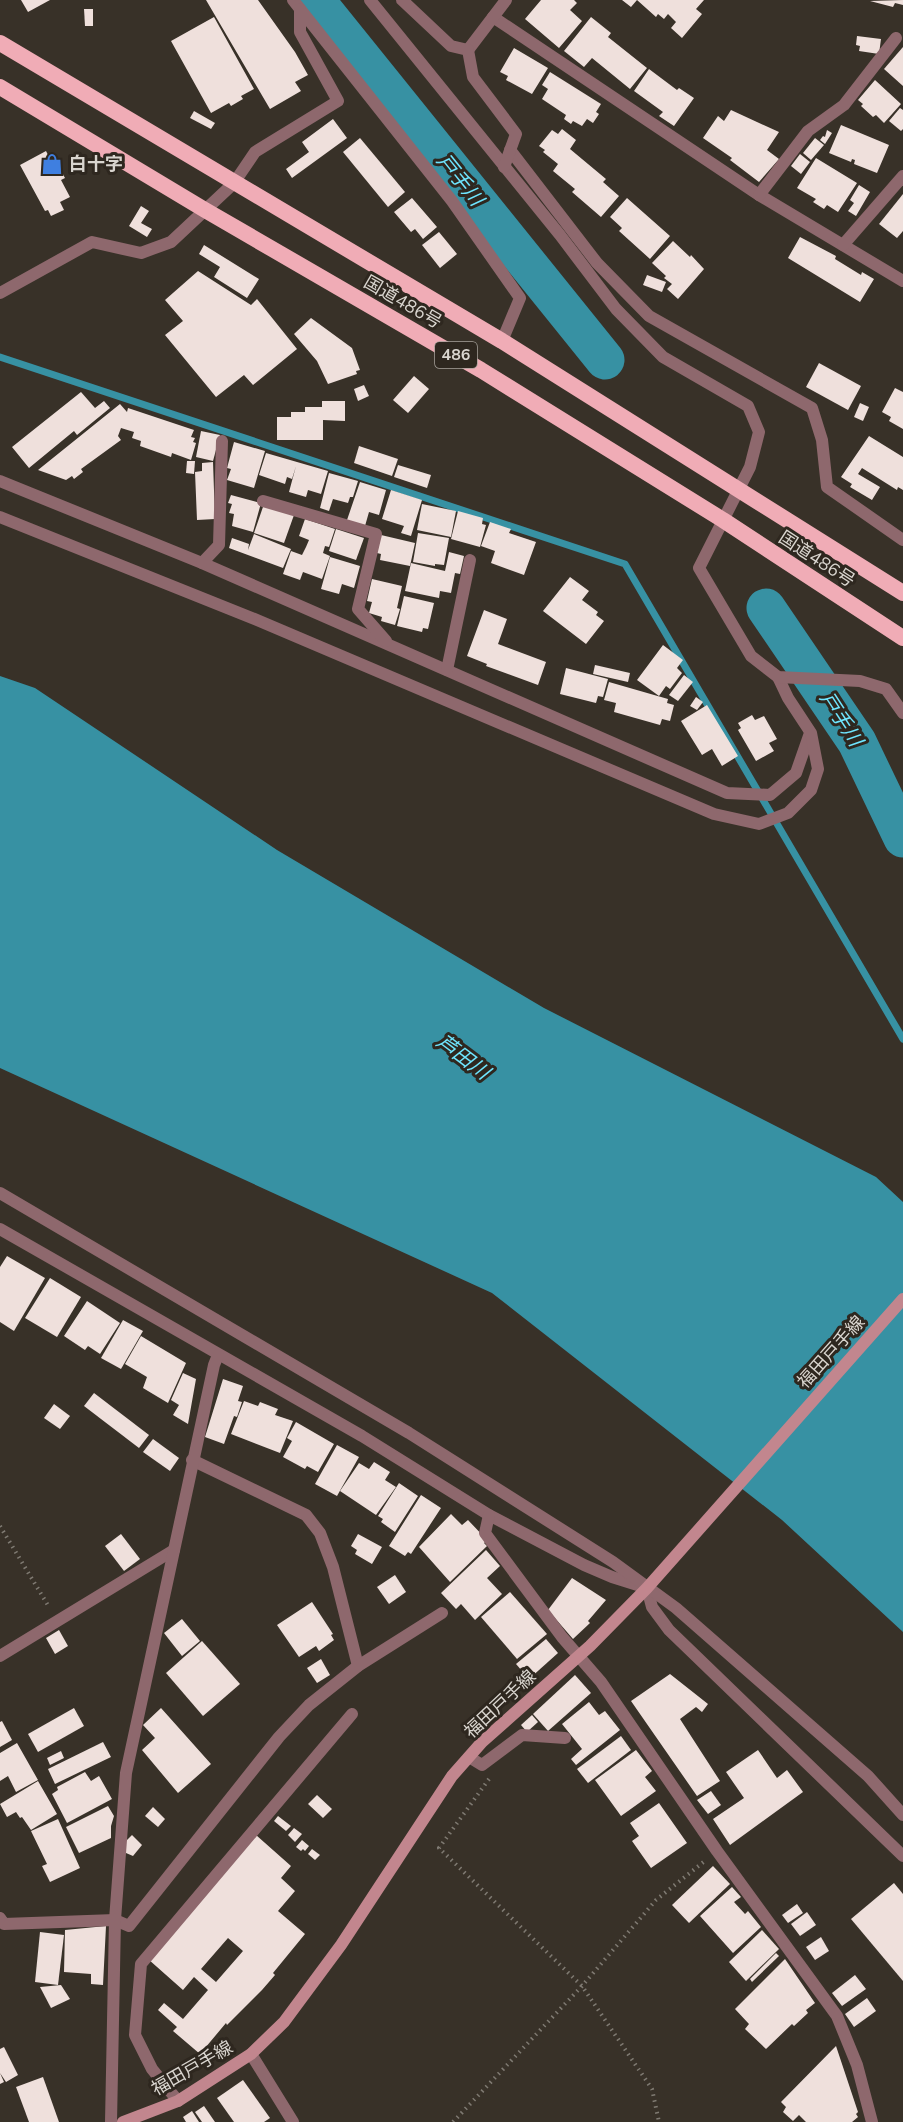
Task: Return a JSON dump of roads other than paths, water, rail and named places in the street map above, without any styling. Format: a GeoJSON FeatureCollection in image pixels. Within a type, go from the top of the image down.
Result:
{"type":"FeatureCollection","features":[{"type":"Feature","properties":{"kind":"highway","name":"国道486号"},"geometry":{"type":"LineString","coordinates":[[0,43],[502,341],[903,593]]}},
{"type":"Feature","properties":{"kind":"highway","name":"国道486号"},"geometry":{"type":"LineString","coordinates":[[0,87],[205,210],[481,370],[723,520],[903,638]]}},
{"type":"Feature","properties":{"kind":"main road","name":"福田戸手線"},"geometry":{"type":"LineString","coordinates":[[123,2122],[178,2101],[250,2054],[284,2022],[341,1945],[452,1776],[482,1742],[579,1656],[651,1583],[903,1299]]}},
{"type":"Feature","properties":{"kind":"street"},"geometry":{"type":"LineString","coordinates":[[0,517],[257,620],[714,814],[759,824],[788,813],[811,790],[818,769],[811,733],[788,698],[778,677],[751,656],[699,568],[750,466],[759,432],[748,406],[663,357],[616,309],[370,0]]}},
{"type":"Feature","properties":{"kind":"street"},"geometry":{"type":"LineString","coordinates":[[402,0],[451,46],[468,50]]}},
{"type":"Feature","properties":{"kind":"street"},"geometry":{"type":"LineString","coordinates":[[504,167],[516,134],[473,77],[468,50],[506,0]]}},
{"type":"Feature","properties":{"kind":"street"},"geometry":{"type":"LineString","coordinates":[[0,292],[92,242],[141,253],[171,242],[234,183],[255,152],[338,101],[300,32],[296,4]]}},
{"type":"Feature","properties":{"kind":"street"},"geometry":{"type":"LineString","coordinates":[[296,4],[452,201],[520,298],[502,341]]}},
{"type":"Feature","properties":{"kind":"street"},"geometry":{"type":"LineString","coordinates":[[493,17],[759,195],[903,281]]}},
{"type":"Feature","properties":{"kind":"street"},"geometry":{"type":"LineString","coordinates":[[759,195],[808,131],[844,105],[896,38]]}},
{"type":"Feature","properties":{"kind":"street"},"geometry":{"type":"LineString","coordinates":[[510,150],[597,263],[649,316],[812,408],[822,440],[827,487],[903,540]]}},
{"type":"Feature","properties":{"kind":"street"},"geometry":{"type":"LineString","coordinates":[[843,245],[903,176]]}},
{"type":"Feature","properties":{"kind":"street"},"geometry":{"type":"LineString","coordinates":[[202,563],[219,545],[222,441]]}},
{"type":"Feature","properties":{"kind":"street"},"geometry":{"type":"LineString","coordinates":[[0,481],[202,563],[727,793],[770,795],[796,773],[811,733]]}},
{"type":"Feature","properties":{"kind":"street"},"geometry":{"type":"LineString","coordinates":[[263,501],[376,534],[358,609],[388,644]]}},
{"type":"Feature","properties":{"kind":"street"},"geometry":{"type":"LineString","coordinates":[[447,670],[470,560]]}},
{"type":"Feature","properties":{"kind":"street"},"geometry":{"type":"LineString","coordinates":[[778,677],[860,681],[886,688],[903,713]]}},
{"type":"Feature","properties":{"kind":"street"},"geometry":{"type":"LineString","coordinates":[[0,1193],[409,1433],[613,1562],[651,1583],[676,1608],[868,1776],[903,1815]]}},
{"type":"Feature","properties":{"kind":"street"},"geometry":{"type":"LineString","coordinates":[[0,1229],[362,1436],[489,1515],[584,1565],[612,1577],[651,1583]]}},
{"type":"Feature","properties":{"kind":"street"},"geometry":{"type":"LineString","coordinates":[[111,2122],[115,1920],[126,1773],[192,1460],[218,1355]]}},
{"type":"Feature","properties":{"kind":"street"},"geometry":{"type":"LineString","coordinates":[[192,1460],[306,1515],[321,1533],[333,1566],[358,1666]]}},
{"type":"Feature","properties":{"kind":"street"},"geometry":{"type":"LineString","coordinates":[[489,1515],[485,1533],[562,1637],[601,1682],[717,1851],[837,2016],[858,2065],[872,2122]]}},
{"type":"Feature","properties":{"kind":"street"},"geometry":{"type":"LineString","coordinates":[[0,1656],[174,1550]]}},
{"type":"Feature","properties":{"kind":"street"},"geometry":{"type":"LineString","coordinates":[[651,1583],[652,1607],[669,1630],[903,1856]]}},
{"type":"Feature","properties":{"kind":"street"},"geometry":{"type":"LineString","coordinates":[[0,1918],[4,1924],[115,1920],[129,1926],[279,1737],[309,1705],[358,1666],[442,1613]]}},
{"type":"Feature","properties":{"kind":"street"},"geometry":{"type":"LineString","coordinates":[[178,2101],[152,2069],[135,2035],[141,1964],[352,1714]]}},
{"type":"Feature","properties":{"kind":"street"},"geometry":{"type":"LineString","coordinates":[[469,1757],[482,1765],[522,1735],[565,1738]]}},
{"type":"Feature","properties":{"kind":"street"},"geometry":{"type":"LineString","coordinates":[[250,2054],[293,2122]]}},
{"type":"Feature","properties":{"kind":"water","name":"芦田川"},"geometry":{"type":"Polygon","coordinates":[[[0,676],[35,688],[277,850],[544,1008],[876,1177],[903,1202],[903,1632],[782,1520],[492,1293],[0,1068],[0,676]]]}},
{"type":"Feature","properties":{"kind":"waterway","name":"戸手川"},"geometry":{"type":"LineString","coordinates":[[315,0],[605,360]]}},
{"type":"Feature","properties":{"kind":"waterway"},"geometry":{"type":"LineString","coordinates":[[0,357],[625,564],[903,1039]]}},
{"type":"Feature","properties":{"kind":"waterway","name":"戸手川"},"geometry":{"type":"LineString","coordinates":[[766,608],[857,742],[903,838]]}},
{"type":"Feature","properties":{"kind":"place","name":"白十字"},"geometry":{"type":"Point","coordinates":[52,164]}}]}
